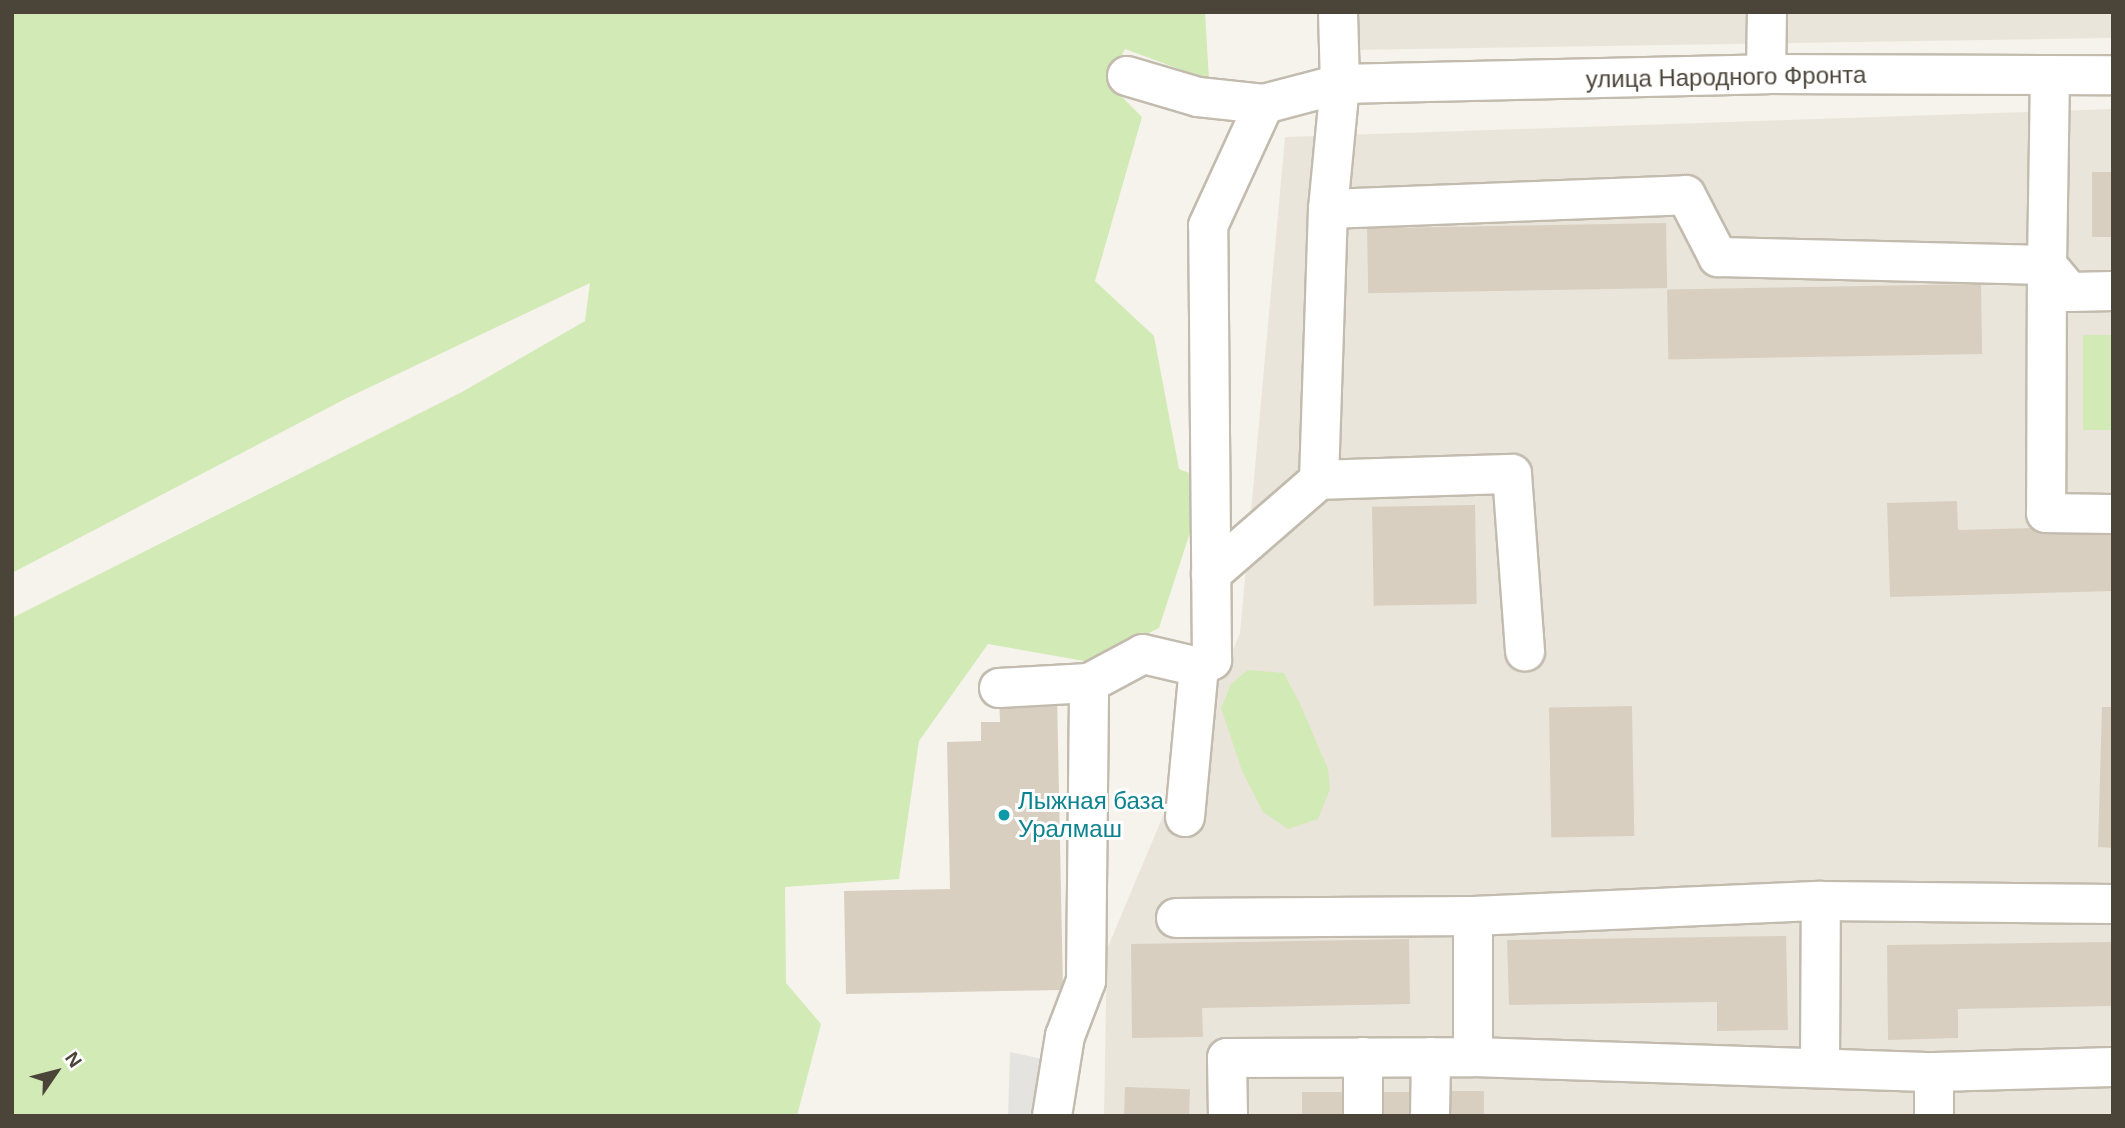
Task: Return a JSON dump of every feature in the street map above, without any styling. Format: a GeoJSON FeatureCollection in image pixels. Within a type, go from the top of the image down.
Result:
{"type":"FeatureCollection","features":[{"type":"Feature","properties":{"kind":"street"},"geometry":{"type":"LineString","coordinates":[[1319,480],[1328,209],[1340,84],[1338,12]]}},
{"type":"Feature","properties":{"kind":"street"},"geometry":{"type":"LineString","coordinates":[[1766,74],[1768,12]]}},
{"type":"Feature","properties":{"kind":"street","name":"улица Народного Фронта"},"geometry":{"type":"LineString","coordinates":[[1264,104],[1340,84],[1766,74],[2113,75]]}},
{"type":"Feature","properties":{"kind":"street"},"geometry":{"type":"LineString","coordinates":[[2050,75],[2046,513],[2113,514]]}},
{"type":"Feature","properties":{"kind":"street"},"geometry":{"type":"LineString","coordinates":[[999,688],[1089,683],[1143,654],[1199,667],[1212,660],[1208,226],[1264,104],[1198,97],[1127,76]]}},
{"type":"Feature","properties":{"kind":"street"},"geometry":{"type":"LineString","coordinates":[[1328,209],[1686,195],[1718,257],[2047,265],[2070,292],[2113,291]]}},
{"type":"Feature","properties":{"kind":"street"},"geometry":{"type":"LineString","coordinates":[[1211,574],[1319,480],[1511,474],[1525,652]]}},
{"type":"Feature","properties":{"kind":"street"},"geometry":{"type":"LineString","coordinates":[[1185,817],[1199,667]]}},
{"type":"Feature","properties":{"kind":"street"},"geometry":{"type":"LineString","coordinates":[[1052,1116],[1065,1036],[1086,981],[1089,683]]}},
{"type":"Feature","properties":{"kind":"street"},"geometry":{"type":"LineString","coordinates":[[1176,918],[1473,916],[1821,901],[2113,904]]}},
{"type":"Feature","properties":{"kind":"street"},"geometry":{"type":"LineString","coordinates":[[1820,1065],[1821,901]]}},
{"type":"Feature","properties":{"kind":"street"},"geometry":{"type":"LineString","coordinates":[[1473,916],[1473,1057]]}},
{"type":"Feature","properties":{"kind":"street"},"geometry":{"type":"LineString","coordinates":[[1363,1057],[1363,1116]]}},
{"type":"Feature","properties":{"kind":"street"},"geometry":{"type":"LineString","coordinates":[[1430,1116],[1431,1057]]}},
{"type":"Feature","properties":{"kind":"street"},"geometry":{"type":"LineString","coordinates":[[1228,1116],[1227,1058],[1473,1057],[1693,1066],[1820,1065],[1934,1072],[2113,1067]]}},
{"type":"Feature","properties":{"kind":"street"},"geometry":{"type":"LineString","coordinates":[[1934,1072],[1934,1116]]}},
{"type":"Feature","properties":{"kind":"shaded area"},"geometry":{"type":"Polygon","coordinates":[[[1349,12],[2113,12],[2113,38],[1349,50],[1349,12]]]}},
{"type":"Feature","properties":{"kind":"shaded area"},"geometry":{"type":"Polygon","coordinates":[[[2113,109],[2113,1116],[1104,1116],[1107,949],[1240,633],[1285,137],[2113,109]]]}},
{"type":"Feature","properties":{"kind":"shaded area"},"geometry":{"type":"Polygon","coordinates":[[[1010,1052],[1061,1063],[1052,1116],[1008,1116],[1010,1052]]]}},
{"type":"Feature","properties":{"kind":"green space"},"geometry":{"type":"Polygon","coordinates":[[[12,12],[1205,12],[1209,80],[1125,49],[1107,82],[1142,117],[1095,281],[1154,336],[1179,469],[1207,480],[1159,628],[1090,662],[988,644],[919,741],[899,879],[785,887],[786,983],[821,1024],[797,1116],[12,1116],[12,618],[462,392],[585,321],[590,283],[347,398],[12,573],[12,12]]]}},
{"type":"Feature","properties":{"kind":"green space"},"geometry":{"type":"Polygon","coordinates":[[[2083,335],[2113,335],[2113,430],[2083,430],[2083,335]]]}},
{"type":"Feature","properties":{"kind":"green space"},"geometry":{"type":"Polygon","coordinates":[[[1248,670],[1284,673],[1300,704],[1328,769],[1330,789],[1318,819],[1288,829],[1263,812],[1242,771],[1221,708],[1231,684],[1248,670]]]}},
{"type":"Feature","properties":{"kind":"building"},"geometry":{"type":"Polygon","coordinates":[[[2092,172],[2113,172],[2113,237],[2092,237],[2092,172]]]}},
{"type":"Feature","properties":{"kind":"building"},"geometry":{"type":"Polygon","coordinates":[[[1666,223],[1667,288],[1368,293],[1367,228],[1666,223]]]}},
{"type":"Feature","properties":{"kind":"building"},"geometry":{"type":"Polygon","coordinates":[[[1981,284],[1982,354],[1668,359],[1667,289],[1981,284]]]}},
{"type":"Feature","properties":{"kind":"building"},"geometry":{"type":"Polygon","coordinates":[[[1957,501],[1958,530],[2113,526],[2113,591],[1890,597],[1887,503],[1957,501]]]}},
{"type":"Feature","properties":{"kind":"building"},"geometry":{"type":"Polygon","coordinates":[[[1475,505],[1477,604],[1374,606],[1372,507],[1475,505]]]}},
{"type":"Feature","properties":{"kind":"building","name":"Лыжная база Уралмаш"},"geometry":{"type":"Polygon","coordinates":[[[1057,694],[1063,990],[846,994],[844,891],[950,889],[947,742],[981,741],[981,722],[1000,722],[999,695],[1057,694]]]}},
{"type":"Feature","properties":{"kind":"building"},"geometry":{"type":"Polygon","coordinates":[[[1632,706],[1634,836],[1551,837],[1549,707],[1632,706]]]}},
{"type":"Feature","properties":{"kind":"building"},"geometry":{"type":"Polygon","coordinates":[[[2102,707],[2113,707],[2113,848],[2098,847],[2102,707]]]}},
{"type":"Feature","properties":{"kind":"building"},"geometry":{"type":"Polygon","coordinates":[[[1786,936],[1788,1030],[1717,1031],[1717,1002],[1509,1005],[1507,940],[1786,936]]]}},
{"type":"Feature","properties":{"kind":"building"},"geometry":{"type":"Polygon","coordinates":[[[1409,939],[1410,1004],[1202,1008],[1203,1037],[1132,1038],[1131,944],[1409,939]]]}},
{"type":"Feature","properties":{"kind":"building"},"geometry":{"type":"Polygon","coordinates":[[[2113,942],[2113,1006],[1958,1009],[1958,1038],[1888,1040],[1887,945],[2113,942]]]}},
{"type":"Feature","properties":{"kind":"building"},"geometry":{"type":"Polygon","coordinates":[[[1125,1087],[1190,1089],[1189,1116],[1124,1116],[1125,1087]]]}},
{"type":"Feature","properties":{"kind":"building"},"geometry":{"type":"Polygon","coordinates":[[[1441,1091],[1484,1091],[1484,1116],[1441,1116],[1441,1091]]]}},
{"type":"Feature","properties":{"kind":"building"},"geometry":{"type":"Polygon","coordinates":[[[1302,1092],[1350,1092],[1350,1116],[1302,1116],[1302,1092]]]}},
{"type":"Feature","properties":{"kind":"building"},"geometry":{"type":"Polygon","coordinates":[[[1376,1092],[1419,1092],[1419,1116],[1376,1116],[1376,1092]]]}},
{"type":"Feature","properties":{"kind":"place","name":"Лыжная база Уралмаш"},"geometry":{"type":"Point","coordinates":[1004,815]}}]}
